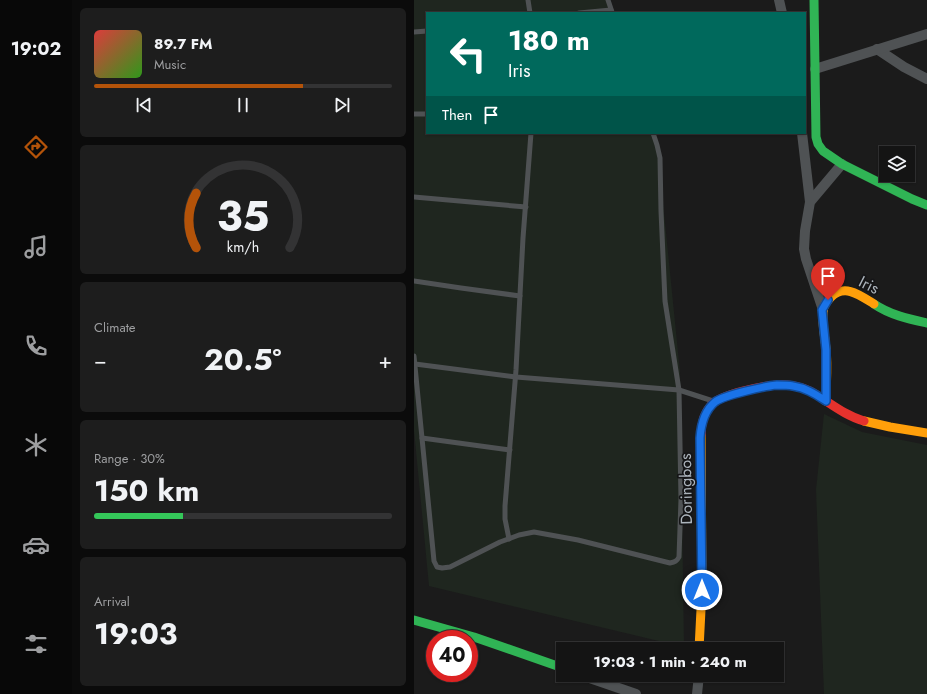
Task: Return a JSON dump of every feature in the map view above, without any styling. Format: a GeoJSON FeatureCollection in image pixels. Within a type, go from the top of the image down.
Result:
{"type":"FeatureCollection","features":[{"type":"Feature","properties":{"kind":"street"},"geometry":{"type":"LineString","coordinates":[[779,0],[782,12]]}},
{"type":"Feature","properties":{"kind":"street"},"geometry":{"type":"LineString","coordinates":[[814,0],[816,137],[818,144],[823,151],[842,164],[927,205]]}},
{"type":"Feature","properties":{"kind":"street"},"geometry":{"type":"LineString","coordinates":[[815,69],[927,34]]}},
{"type":"Feature","properties":{"kind":"street"},"geometry":{"type":"LineString","coordinates":[[877,50],[927,80]]}},
{"type":"Feature","properties":{"kind":"street"},"geometry":{"type":"LineString","coordinates":[[802,134],[810,202],[805,231],[804,249],[822,310],[826,350],[826,401]]}},
{"type":"Feature","properties":{"kind":"street"},"geometry":{"type":"LineString","coordinates":[[810,202],[842,164]]}},
{"type":"Feature","properties":{"kind":"street","name":"Iris"},"geometry":{"type":"LineString","coordinates":[[822,310],[833,294],[839,290],[849,290],[863,297],[879,308],[902,317],[927,323]]}},
{"type":"Feature","properties":{"kind":"street"},"geometry":{"type":"LineString","coordinates":[[715,402],[725,397],[777,385],[792,386],[809,390],[855,418],[927,433]]}},
{"type":"Feature","properties":{"kind":"street","name":"Doringbos"},"geometry":{"type":"LineString","coordinates":[[700,642],[702,590],[701,428],[702,421],[707,411],[715,402]]}},
{"type":"Feature","properties":{"kind":"street"},"geometry":{"type":"LineString","coordinates":[[414,620],[474,637],[556,666]]}},
{"type":"Feature","properties":{"kind":"street"},"geometry":{"type":"LineString","coordinates":[[601,682],[636,694]]}},
{"type":"Feature","properties":{"kind":"street"},"geometry":{"type":"LineString","coordinates":[[697,694],[698,682]]}},
{"type":"Feature","properties":{"kind":"lane"},"geometry":{"type":"LineString","coordinates":[[528,0],[530,12]]}},
{"type":"Feature","properties":{"kind":"lane"},"geometry":{"type":"LineString","coordinates":[[596,12],[612,11],[608,0]]}},
{"type":"Feature","properties":{"kind":"lane"},"geometry":{"type":"LineString","coordinates":[[414,32],[426,31]]}},
{"type":"Feature","properties":{"kind":"lane"},"geometry":{"type":"LineString","coordinates":[[414,114],[426,114]]}},
{"type":"Feature","properties":{"kind":"lane"},"geometry":{"type":"LineString","coordinates":[[509,539],[505,513],[516,377],[531,134]]}},
{"type":"Feature","properties":{"kind":"lane"},"geometry":{"type":"LineString","coordinates":[[414,356],[434,561],[437,567],[450,567],[500,542],[519,535],[534,532],[578,540],[670,563],[678,560],[681,498],[679,390],[665,301],[660,158],[658,145],[653,134]]}},
{"type":"Feature","properties":{"kind":"lane"},"geometry":{"type":"LineString","coordinates":[[414,197],[526,208]]}},
{"type":"Feature","properties":{"kind":"lane"},"geometry":{"type":"LineString","coordinates":[[414,281],[520,296]]}},
{"type":"Feature","properties":{"kind":"lane"},"geometry":{"type":"LineString","coordinates":[[415,364],[516,377],[679,390],[715,402]]}},
{"type":"Feature","properties":{"kind":"lane"},"geometry":{"type":"LineString","coordinates":[[422,438],[510,450]]}},
{"type":"Feature","properties":{"kind":"shaded area"},"geometry":{"type":"Polygon","coordinates":[[[414,0],[610,0],[614,12],[426,12],[426,134],[654,134],[657,143],[680,372],[684,642],[663,642],[429,586],[414,430],[414,0]]]}},
{"type":"Feature","properties":{"kind":"shaded area"},"geometry":{"type":"Polygon","coordinates":[[[824,414],[862,432],[927,445],[927,694],[824,694],[816,490],[824,414]]]}},
{"type":"Feature","properties":{"kind":"traffic: fast"},"geometry":{"type":"LineString","coordinates":[[814,0],[816,137],[818,144],[823,151],[842,164],[927,205]]}},
{"type":"Feature","properties":{"kind":"traffic: fast"},"geometry":{"type":"LineString","coordinates":[[874,304],[893,314],[927,323]]}},
{"type":"Feature","properties":{"kind":"traffic: fast"},"geometry":{"type":"LineString","coordinates":[[414,620],[474,637],[556,666]]}},
{"type":"Feature","properties":{"kind":"traffic: slow"},"geometry":{"type":"LineString","coordinates":[[826,401],[827,362],[823,326],[824,306],[831,297],[842,291],[853,292],[874,304]]}},
{"type":"Feature","properties":{"kind":"traffic: slow"},"geometry":{"type":"LineString","coordinates":[[864,421],[927,433]]}},
{"type":"Feature","properties":{"kind":"traffic: slow"},"geometry":{"type":"LineString","coordinates":[[699,642],[702,590],[701,435]]}},
{"type":"Feature","properties":{"kind":"traffic: jam"},"geometry":{"type":"LineString","coordinates":[[701,435],[702,423],[705,415],[709,407],[717,400],[743,391],[777,385],[803,388],[844,412],[864,421]]}},
{"type":"Feature","properties":{"kind":"route"},"geometry":{"type":"LineString","coordinates":[[702,590],[700,438],[702,421],[707,411],[715,402],[725,397],[777,385],[792,386],[809,390],[826,401],[826,350],[822,310],[828,300]]}}]}
